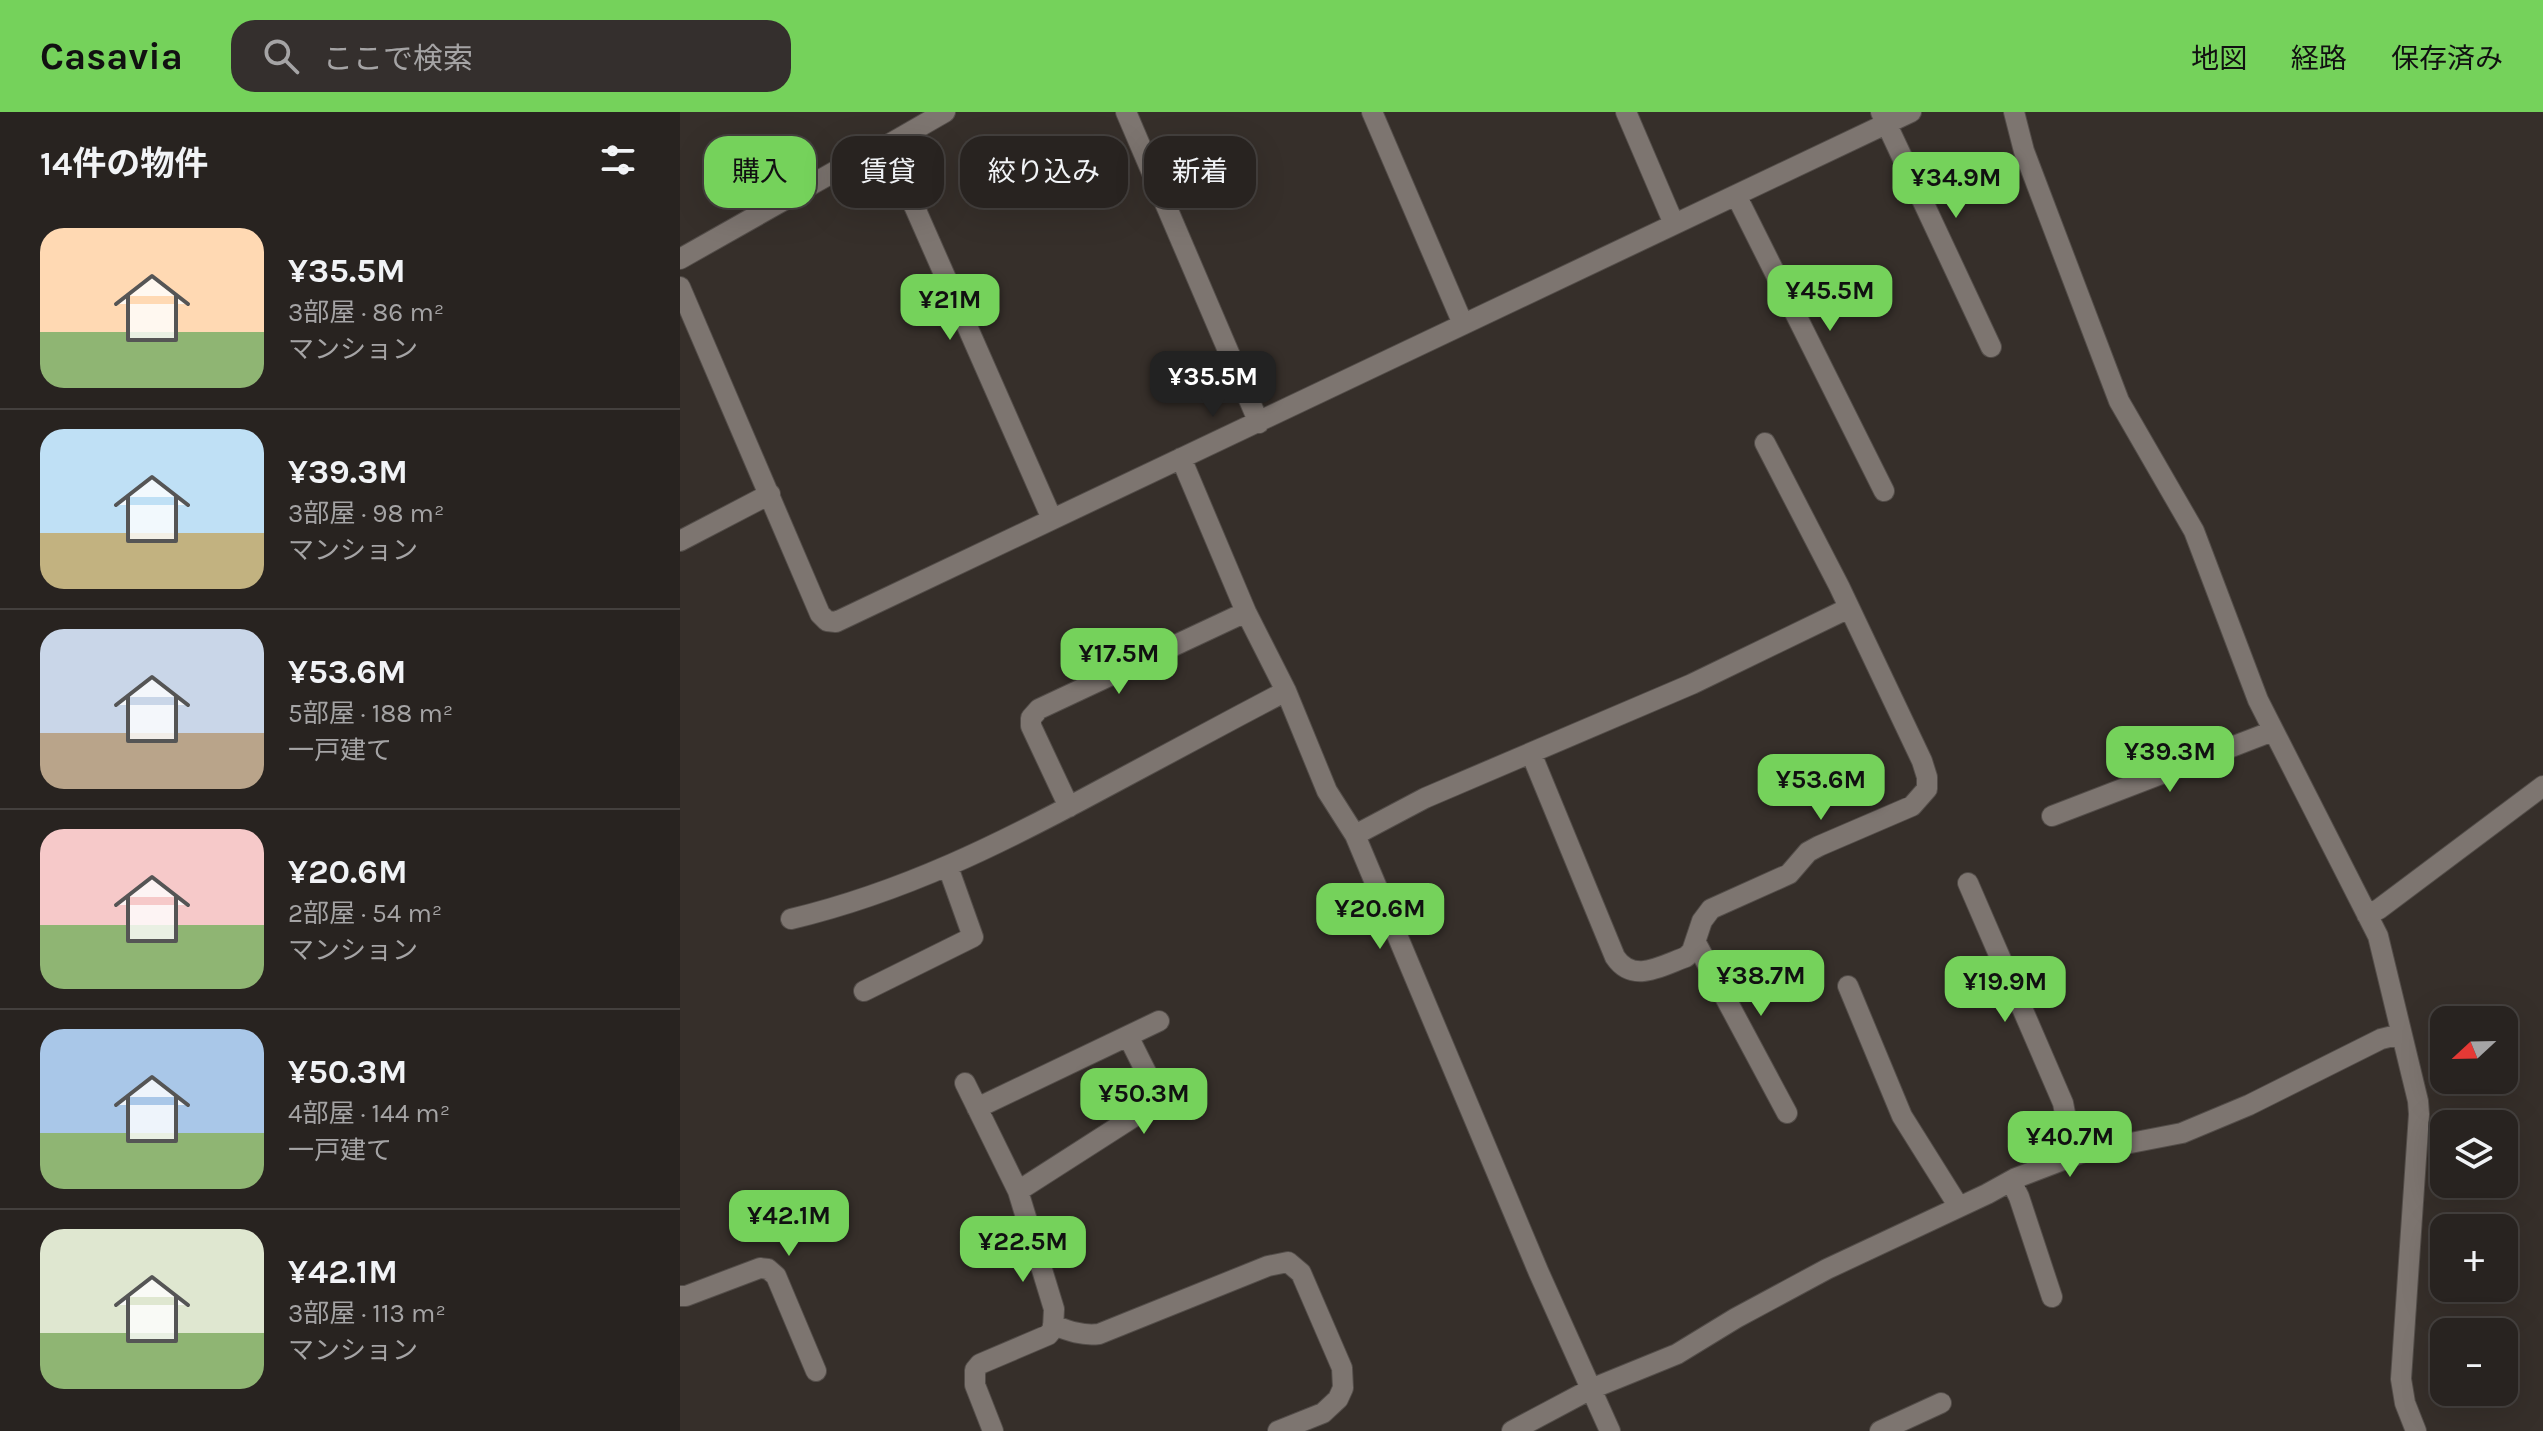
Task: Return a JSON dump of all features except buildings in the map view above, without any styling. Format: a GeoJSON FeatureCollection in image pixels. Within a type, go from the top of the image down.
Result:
{"type":"FeatureCollection","features":[{"type":"Feature","properties":{"kind":"street"},"geometry":{"type":"LineString","coordinates":[[903,136],[945,112]]}},
{"type":"Feature","properties":{"kind":"street"},"geometry":{"type":"LineString","coordinates":[[1126,112],[1259,423]]}},
{"type":"Feature","properties":{"kind":"street"},"geometry":{"type":"LineString","coordinates":[[1372,112],[1463,324]]}},
{"type":"Feature","properties":{"kind":"street"},"geometry":{"type":"LineString","coordinates":[[1626,112],[1674,224]]}},
{"type":"Feature","properties":{"kind":"street"},"geometry":{"type":"LineString","coordinates":[[680,287],[820,614],[827,621],[836,622],[1736,195],[1884,118],[1911,112]]}},
{"type":"Feature","properties":{"kind":"street"},"geometry":{"type":"LineString","coordinates":[[2014,112],[2024,151],[2112,387],[2194,531],[2249,677],[2273,731],[2378,936],[2419,1114],[2401,1379],[2402,1393],[2416,1431]]}},
{"type":"Feature","properties":{"kind":"street"},"geometry":{"type":"LineString","coordinates":[[1884,118],[1991,347]]}},
{"type":"Feature","properties":{"kind":"street"},"geometry":{"type":"LineString","coordinates":[[680,259],[832,173]]}},
{"type":"Feature","properties":{"kind":"street"},"geometry":{"type":"LineString","coordinates":[[1736,195],[1884,491]]}},
{"type":"Feature","properties":{"kind":"street"},"geometry":{"type":"LineString","coordinates":[[915,208],[1052,519]]}},
{"type":"Feature","properties":{"kind":"street"},"geometry":{"type":"LineString","coordinates":[[1531,753],[1620,964],[1635,973],[1686,957],[1696,943],[1702,921],[1711,909],[1789,874],[1808,852],[1819,846],[1912,806],[1927,789],[1922,761],[1765,443]]}},
{"type":"Feature","properties":{"kind":"street"},"geometry":{"type":"LineString","coordinates":[[1181,458],[1246,612],[1286,691],[1327,791],[1355,835],[1539,1273],[1610,1431]]}},
{"type":"Feature","properties":{"kind":"street"},"geometry":{"type":"LineString","coordinates":[[680,541],[770,494]]}},
{"type":"Feature","properties":{"kind":"street"},"geometry":{"type":"LineString","coordinates":[[1355,835],[1425,798],[1692,684],[1849,608]]}},
{"type":"Feature","properties":{"kind":"street"},"geometry":{"type":"LineString","coordinates":[[1069,807],[1031,726],[1031,718],[1039,709],[1246,612]]}},
{"type":"Feature","properties":{"kind":"street"},"geometry":{"type":"LineString","coordinates":[[791,919],[837,908],[948,867],[992,847],[1286,691]]}},
{"type":"Feature","properties":{"kind":"street"},"geometry":{"type":"LineString","coordinates":[[2052,816],[2273,731]]}},
{"type":"Feature","properties":{"kind":"street"},"geometry":{"type":"LineString","coordinates":[[2367,915],[2543,786]]}},
{"type":"Feature","properties":{"kind":"street"},"geometry":{"type":"LineString","coordinates":[[864,991],[973,937],[948,867]]}},
{"type":"Feature","properties":{"kind":"street"},"geometry":{"type":"LineString","coordinates":[[1968,883],[2063,1103],[2073,1155]]}},
{"type":"Feature","properties":{"kind":"street"},"geometry":{"type":"LineString","coordinates":[[1696,943],[1787,1113]]}},
{"type":"Feature","properties":{"kind":"street"},"geometry":{"type":"LineString","coordinates":[[1848,986],[1902,1116],[1959,1207]]}},
{"type":"Feature","properties":{"kind":"street"},"geometry":{"type":"LineString","coordinates":[[977,1108],[1159,1021]]}},
{"type":"Feature","properties":{"kind":"street"},"geometry":{"type":"LineString","coordinates":[[1512,1431],[1591,1389],[1677,1354],[1827,1269],[2011,1181],[2073,1155],[2182,1133],[2249,1105],[2381,1039],[2401,1034]]}},
{"type":"Feature","properties":{"kind":"street"},"geometry":{"type":"LineString","coordinates":[[1018,1191],[1160,1100],[1128,1036]]}},
{"type":"Feature","properties":{"kind":"street"},"geometry":{"type":"LineString","coordinates":[[965,1083],[1018,1191],[1054,1309],[1053,1325],[1048,1335],[980,1364],[975,1370],[975,1385],[993,1431]]}},
{"type":"Feature","properties":{"kind":"street"},"geometry":{"type":"LineString","coordinates":[[2011,1181],[2052,1297]]}},
{"type":"Feature","properties":{"kind":"street"},"geometry":{"type":"LineString","coordinates":[[1053,1325],[1072,1332],[1099,1334],[1268,1266],[1288,1262],[1301,1273],[1342,1368],[1343,1388],[1338,1399],[1323,1413],[1278,1431]]}},
{"type":"Feature","properties":{"kind":"street"},"geometry":{"type":"LineString","coordinates":[[680,1296],[760,1268],[768,1269],[776,1276],[816,1371]]}},
{"type":"Feature","properties":{"kind":"street"},"geometry":{"type":"LineString","coordinates":[[1880,1431],[1941,1403]]}}]}
